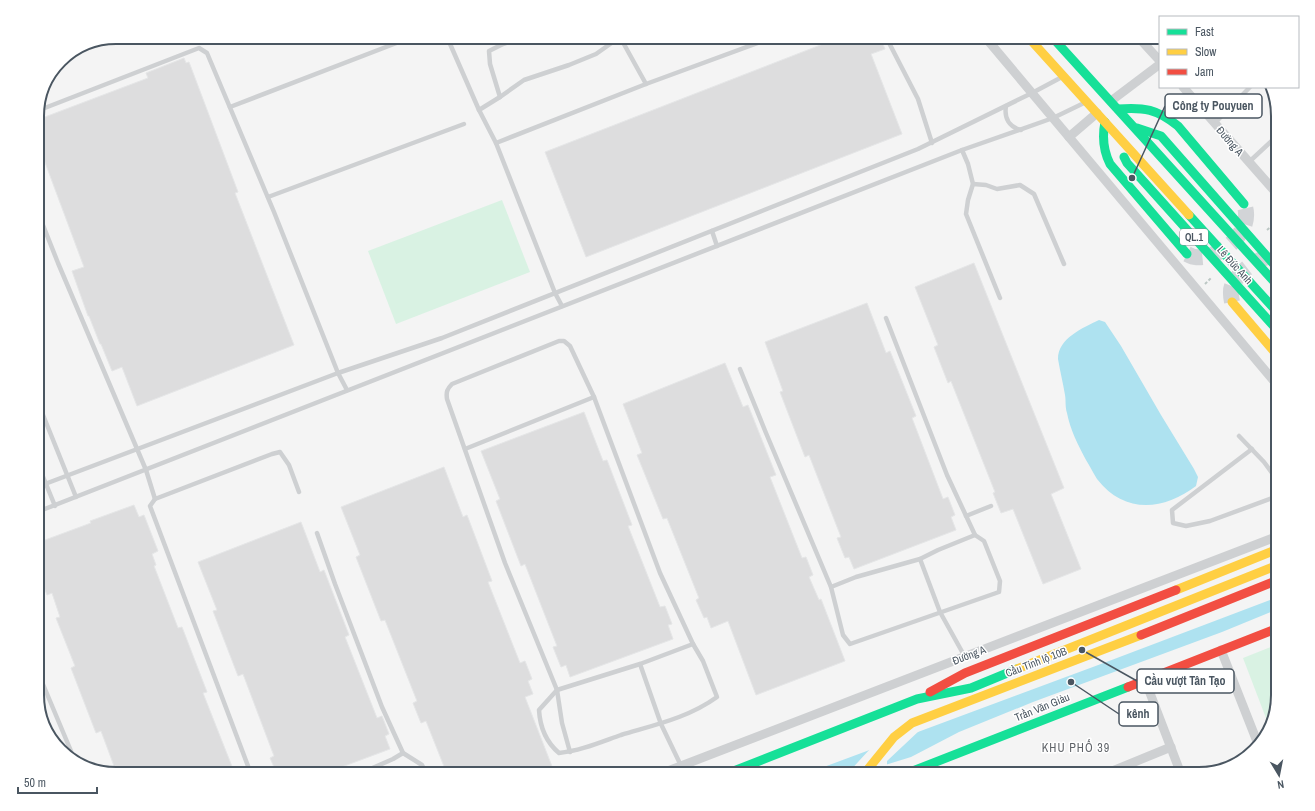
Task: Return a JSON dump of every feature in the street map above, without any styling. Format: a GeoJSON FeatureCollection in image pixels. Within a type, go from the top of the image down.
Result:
{"type":"FeatureCollection","features":[{"type":"Feature","properties":{"kind":"main road","name":"Lê Đức Anh"},"geometry":{"type":"LineString","coordinates":[[1034,44],[1271,305]]}},
{"type":"Feature","properties":{"kind":"main road","name":"Lê Đức Anh"},"geometry":{"type":"LineString","coordinates":[[1058,44],[1271,278]]}},
{"type":"Feature","properties":{"kind":"main road"},"geometry":{"type":"LineString","coordinates":[[1118,109],[1141,108],[1153,110],[1166,116],[1178,126],[1244,204]]}},
{"type":"Feature","properties":{"kind":"main road"},"geometry":{"type":"LineString","coordinates":[[1105,122],[1102,136],[1106,157],[1110,164],[1187,254]]}},
{"type":"Feature","properties":{"kind":"main road","name":"Lê Đức Anh"},"geometry":{"type":"LineString","coordinates":[[1135,127],[1161,136],[1271,261]]}},
{"type":"Feature","properties":{"kind":"main road","name":"Lê Đức Anh"},"geometry":{"type":"LineString","coordinates":[[1120,138],[1122,153],[1127,163],[1271,323]]}},
{"type":"Feature","properties":{"kind":"main road"},"geometry":{"type":"LineString","coordinates":[[1232,302],[1271,348]]}},
{"type":"Feature","properties":{"kind":"main road"},"geometry":{"type":"LineString","coordinates":[[744,767],[921,698],[965,673],[1271,552]]}},
{"type":"Feature","properties":{"kind":"main road","name":"Cầu Tỉnh lộ 10B"},"geometry":{"type":"LineString","coordinates":[[921,698],[971,688],[1271,568]]}},
{"type":"Feature","properties":{"kind":"main road","name":"Cầu Tỉnh lộ 10B"},"geometry":{"type":"LineString","coordinates":[[870,767],[894,737],[912,722],[1172,623],[1271,583]]}},
{"type":"Feature","properties":{"kind":"main road","name":"Trần Văn Giàu"},"geometry":{"type":"LineString","coordinates":[[926,767],[1271,631]]}},
{"type":"Feature","properties":{"kind":"street"},"geometry":{"type":"LineString","coordinates":[[991,44],[1271,378]]}},
{"type":"Feature","properties":{"kind":"street"},"geometry":{"type":"LineString","coordinates":[[1144,44],[1159,60]]}},
{"type":"Feature","properties":{"kind":"street"},"geometry":{"type":"LineString","coordinates":[[1111,101],[1159,65]]}},
{"type":"Feature","properties":{"kind":"street","name":"Đường A"},"geometry":{"type":"LineString","coordinates":[[1184,88],[1271,187]]}},
{"type":"Feature","properties":{"kind":"street"},"geometry":{"type":"LineString","coordinates":[[1068,137],[1097,113]]}},
{"type":"Feature","properties":{"kind":"street","name":"Đường A"},"geometry":{"type":"LineString","coordinates":[[690,767],[965,657],[1271,539]]}},
{"type":"Feature","properties":{"kind":"street"},"geometry":{"type":"LineString","coordinates":[[1221,650],[1256,739]]}},
{"type":"Feature","properties":{"kind":"street"},"geometry":{"type":"LineString","coordinates":[[1145,680],[1178,767]]}},
{"type":"Feature","properties":{"kind":"street"},"geometry":{"type":"LineString","coordinates":[[1122,767],[1171,747]]}},
{"type":"Feature","properties":{"kind":"lane"},"geometry":{"type":"LineString","coordinates":[[230,107],[394,44]]}},
{"type":"Feature","properties":{"kind":"lane"},"geometry":{"type":"LineString","coordinates":[[450,44],[479,110],[496,143],[555,293],[562,306]]}},
{"type":"Feature","properties":{"kind":"lane"},"geometry":{"type":"LineString","coordinates":[[500,97],[490,64],[489,52],[503,44]]}},
{"type":"Feature","properties":{"kind":"lane"},"geometry":{"type":"LineString","coordinates":[[479,110],[524,80],[596,54],[610,44]]}},
{"type":"Feature","properties":{"kind":"lane"},"geometry":{"type":"LineString","coordinates":[[624,44],[646,84]]}},
{"type":"Feature","properties":{"kind":"lane"},"geometry":{"type":"LineString","coordinates":[[496,143],[646,84],[755,44]]}},
{"type":"Feature","properties":{"kind":"lane"},"geometry":{"type":"LineString","coordinates":[[890,44],[918,100],[932,143]]}},
{"type":"Feature","properties":{"kind":"lane"},"geometry":{"type":"LineString","coordinates":[[45,107],[199,48],[207,53],[268,197],[346,390]]}},
{"type":"Feature","properties":{"kind":"lane"},"geometry":{"type":"LineString","coordinates":[[46,484],[137,448],[338,373],[442,338],[932,143],[1064,76]]}},
{"type":"Feature","properties":{"kind":"lane"},"geometry":{"type":"LineString","coordinates":[[1215,123],[1249,88]]}},
{"type":"Feature","properties":{"kind":"lane"},"geometry":{"type":"LineString","coordinates":[[44,510],[346,390],[962,150],[1053,118],[1086,102]]}},
{"type":"Feature","properties":{"kind":"lane"},"geometry":{"type":"LineString","coordinates":[[1006,106],[1005,114],[1008,122],[1014,128],[1022,130]]}},
{"type":"Feature","properties":{"kind":"lane"},"geometry":{"type":"LineString","coordinates":[[268,197],[464,124]]}},
{"type":"Feature","properties":{"kind":"lane"},"geometry":{"type":"LineString","coordinates":[[1249,162],[1271,142]]}},
{"type":"Feature","properties":{"kind":"lane"},"geometry":{"type":"LineString","coordinates":[[962,150],[968,164],[973,184],[968,200],[966,214],[1000,298]]}},
{"type":"Feature","properties":{"kind":"lane"},"geometry":{"type":"LineString","coordinates":[[973,184],[986,185],[997,189],[1020,185],[1034,194],[1064,264]]}},
{"type":"Feature","properties":{"kind":"lane"},"geometry":{"type":"LineString","coordinates":[[44,228],[137,448],[155,499]]}},
{"type":"Feature","properties":{"kind":"lane"},"geometry":{"type":"LineString","coordinates":[[712,231],[717,246]]}},
{"type":"Feature","properties":{"kind":"lane"},"geometry":{"type":"LineString","coordinates":[[740,369],[771,447],[831,586],[843,635],[850,644],[999,592],[1000,581],[992,561],[984,542],[975,535],[947,475],[886,318]]}},
{"type":"Feature","properties":{"kind":"lane"},"geometry":{"type":"LineString","coordinates":[[570,752],[562,723],[557,690],[505,563],[448,399],[446,392],[448,387],[452,384],[560,341],[564,341],[570,346],[577,358],[594,397],[660,573],[693,644],[703,661],[717,697],[703,707],[662,724],[570,752],[559,753],[552,747],[545,737],[540,722],[539,710],[557,690],[640,664],[693,644]]}},
{"type":"Feature","properties":{"kind":"lane"},"geometry":{"type":"LineString","coordinates":[[465,449],[594,397]]}},
{"type":"Feature","properties":{"kind":"lane"},"geometry":{"type":"LineString","coordinates":[[44,419],[76,497]]}},
{"type":"Feature","properties":{"kind":"lane"},"geometry":{"type":"LineString","coordinates":[[1239,436],[1271,472]]}},
{"type":"Feature","properties":{"kind":"lane"},"geometry":{"type":"LineString","coordinates":[[1252,449],[1172,510],[1173,524],[1186,526],[1210,521],[1271,499]]}},
{"type":"Feature","properties":{"kind":"lane"},"geometry":{"type":"LineString","coordinates":[[248,767],[150,506],[155,499],[280,452],[289,465],[299,492]]}},
{"type":"Feature","properties":{"kind":"lane"},"geometry":{"type":"LineString","coordinates":[[44,479],[55,506]]}},
{"type":"Feature","properties":{"kind":"lane"},"geometry":{"type":"LineString","coordinates":[[966,516],[991,506]]}},
{"type":"Feature","properties":{"kind":"lane"},"geometry":{"type":"LineString","coordinates":[[317,533],[382,707],[403,752],[423,767]]}},
{"type":"Feature","properties":{"kind":"lane"},"geometry":{"type":"LineString","coordinates":[[831,586],[856,577],[920,559],[975,535]]}},
{"type":"Feature","properties":{"kind":"lane"},"geometry":{"type":"LineString","coordinates":[[920,559],[940,612],[965,657]]}},
{"type":"Feature","properties":{"kind":"lane"},"geometry":{"type":"LineString","coordinates":[[640,664],[662,724],[682,767]]}},
{"type":"Feature","properties":{"kind":"lane"},"geometry":{"type":"LineString","coordinates":[[44,687],[71,751]]}},
{"type":"Feature","properties":{"kind":"lane"},"geometry":{"type":"LineString","coordinates":[[375,767],[393,759],[403,752]]}},
{"type":"Feature","properties":{"kind":"path"},"geometry":{"type":"LineString","coordinates":[[1267,230],[1271,227]]}},
{"type":"Feature","properties":{"kind":"green space"},"geometry":{"type":"Polygon","coordinates":[[[502,200],[530,272],[396,324],[368,251],[502,200]]]}},
{"type":"Feature","properties":{"kind":"green space"},"geometry":{"type":"Polygon","coordinates":[[[1271,647],[1271,695],[1269,713],[1266,719],[1243,658],[1271,647]]]}},
{"type":"Feature","properties":{"kind":"water"},"geometry":{"type":"Polygon","coordinates":[[[1099,320],[1105,322],[1121,346],[1198,477],[1196,486],[1170,500],[1157,504],[1144,505],[1131,503],[1119,498],[1097,479],[1080,449],[1072,431],[1066,408],[1058,359],[1059,352],[1062,345],[1072,335],[1099,320]]]}},
{"type":"Feature","properties":{"kind":"water"},"geometry":{"type":"Polygon","coordinates":[[[1271,600],[1271,612],[1222,632],[1033,702],[959,732],[911,757],[879,767],[824,767],[1271,600]]]}},
{"type":"Feature","properties":{"kind":"pier"},"geometry":{"type":"Polygon","coordinates":[[[920,730],[887,761],[887,767],[853,767],[870,749],[920,730]]]}},
{"type":"Feature","properties":{"kind":"building"},"geometry":{"type":"Polygon","coordinates":[[[823,44],[883,44],[885,49],[871,54],[902,134],[586,257],[545,152],[823,44]]]}},
{"type":"Feature","properties":{"kind":"building"},"geometry":{"type":"Polygon","coordinates":[[[184,58],[186,63],[189,62],[238,192],[235,193],[294,345],[137,406],[122,367],[112,371],[88,316],[72,271],[84,267],[44,160],[44,117],[148,78],[146,73],[184,58]]]}},
{"type":"Feature","properties":{"kind":"building"},"geometry":{"type":"Polygon","coordinates":[[[974,263],[1064,488],[1051,494],[1081,569],[1043,584],[1013,509],[1001,513],[993,493],[995,492],[951,381],[948,383],[934,347],[938,345],[915,287],[974,263]]]}},
{"type":"Feature","properties":{"kind":"building"},"geometry":{"type":"Polygon","coordinates":[[[867,303],[886,353],[890,351],[916,416],[912,418],[943,499],[948,497],[955,515],[951,517],[956,530],[854,569],[849,557],[845,558],[837,538],[841,537],[809,455],[805,457],[780,392],[783,391],[765,342],[867,303]]]}},
{"type":"Feature","properties":{"kind":"building"},"geometry":{"type":"Polygon","coordinates":[[[725,363],[743,407],[748,405],[776,475],[770,477],[802,558],[806,557],[813,575],[809,577],[819,600],[821,599],[845,661],[756,695],[728,621],[711,628],[707,617],[704,618],[696,600],[699,598],[667,518],[663,519],[637,455],[642,453],[623,404],[725,363]]]}},
{"type":"Feature","properties":{"kind":"building"},"geometry":{"type":"Polygon","coordinates":[[[584,412],[603,461],[607,460],[632,525],[628,526],[660,607],[665,606],[672,624],[668,625],[673,639],[570,677],[566,665],[561,667],[553,647],[557,646],[525,564],[521,566],[496,501],[500,499],[481,451],[584,412]]]}},
{"type":"Feature","properties":{"kind":"building"},"geometry":{"type":"Polygon","coordinates":[[[444,467],[463,517],[467,515],[492,581],[488,582],[520,663],[525,661],[532,679],[528,681],[533,694],[525,697],[552,767],[444,767],[426,721],[421,723],[413,703],[417,701],[385,620],[381,621],[356,557],[360,555],[341,507],[444,467]]]}},
{"type":"Feature","properties":{"kind":"building"},"geometry":{"type":"Polygon","coordinates":[[[134,505],[139,517],[144,515],[158,551],[152,554],[156,565],[154,566],[178,628],[182,627],[207,692],[203,693],[232,767],[114,767],[101,731],[96,733],[71,668],[75,666],[56,618],[60,617],[52,593],[47,595],[44,587],[44,540],[91,523],[90,521],[134,505]]]}},
{"type":"Feature","properties":{"kind":"building"},"geometry":{"type":"Polygon","coordinates":[[[301,522],[320,572],[324,570],[349,635],[345,637],[377,718],[382,716],[389,734],[385,736],[390,749],[342,767],[274,767],[270,758],[274,756],[243,674],[238,676],[213,611],[217,610],[198,562],[301,522]]]}},
{"type":"Feature","properties":{"kind":"tunnel"},"geometry":{"type":"LineString","coordinates":[[1187,254],[1194,257],[1204,257],[1213,255],[1230,245],[1237,238],[1245,222],[1246,212],[1244,204]]}},
{"type":"Feature","properties":{"kind":"tunnel"},"geometry":{"type":"LineString","coordinates":[[1232,302],[1231,288],[1239,275],[1251,265],[1271,256]]}},
{"type":"Feature","properties":{"kind":"traffic: fast"},"geometry":{"type":"LineString","coordinates":[[1058,44],[1271,278]]}},
{"type":"Feature","properties":{"kind":"traffic: fast"},"geometry":{"type":"LineString","coordinates":[[1118,109],[1135,108],[1150,110],[1163,116],[1178,126],[1244,204]]}},
{"type":"Feature","properties":{"kind":"traffic: fast"},"geometry":{"type":"LineString","coordinates":[[1105,122],[1104,143],[1110,164],[1187,254]]}},
{"type":"Feature","properties":{"kind":"traffic: fast"},"geometry":{"type":"LineString","coordinates":[[1137,128],[1161,136],[1271,261]]}},
{"type":"Feature","properties":{"kind":"traffic: fast"},"geometry":{"type":"LineString","coordinates":[[1124,157],[1127,163],[1271,323]]}},
{"type":"Feature","properties":{"kind":"traffic: fast"},"geometry":{"type":"LineString","coordinates":[[1189,215],[1271,305]]}},
{"type":"Feature","properties":{"kind":"traffic: fast"},"geometry":{"type":"LineString","coordinates":[[744,767],[917,699],[971,688],[1017,669]]}},
{"type":"Feature","properties":{"kind":"traffic: fast"},"geometry":{"type":"LineString","coordinates":[[923,767],[1128,687]]}},
{"type":"Feature","properties":{"kind":"traffic: slow"},"geometry":{"type":"LineString","coordinates":[[1034,44],[1189,215]]}},
{"type":"Feature","properties":{"kind":"traffic: slow"},"geometry":{"type":"LineString","coordinates":[[1232,302],[1271,348]]}},
{"type":"Feature","properties":{"kind":"traffic: slow"},"geometry":{"type":"LineString","coordinates":[[1176,590],[1271,552]]}},
{"type":"Feature","properties":{"kind":"traffic: slow"},"geometry":{"type":"LineString","coordinates":[[1017,669],[1271,568]]}},
{"type":"Feature","properties":{"kind":"traffic: slow"},"geometry":{"type":"LineString","coordinates":[[870,767],[894,737],[912,723],[1141,635]]}},
{"type":"Feature","properties":{"kind":"traffic: jam"},"geometry":{"type":"LineString","coordinates":[[1141,635],[1271,583]]}},
{"type":"Feature","properties":{"kind":"traffic: jam"},"geometry":{"type":"LineString","coordinates":[[930,692],[965,673],[1176,590]]}},
{"type":"Feature","properties":{"kind":"traffic: jam"},"geometry":{"type":"LineString","coordinates":[[1128,687],[1271,631]]}},
{"type":"Feature","properties":{"kind":"place","name":"Công ty Pouyuen"},"geometry":{"type":"Point","coordinates":[1132,178]}},
{"type":"Feature","properties":{"kind":"place","name":"Cầu vượt Tân Tạo"},"geometry":{"type":"Point","coordinates":[1082,650]}},
{"type":"Feature","properties":{"kind":"place","name":"kênh"},"geometry":{"type":"Point","coordinates":[1071,682]}},
{"type":"Feature","properties":{"kind":"district","name":"KHU PHỐ 39"},"geometry":{"type":"Point","coordinates":[1076,748]}}]}
